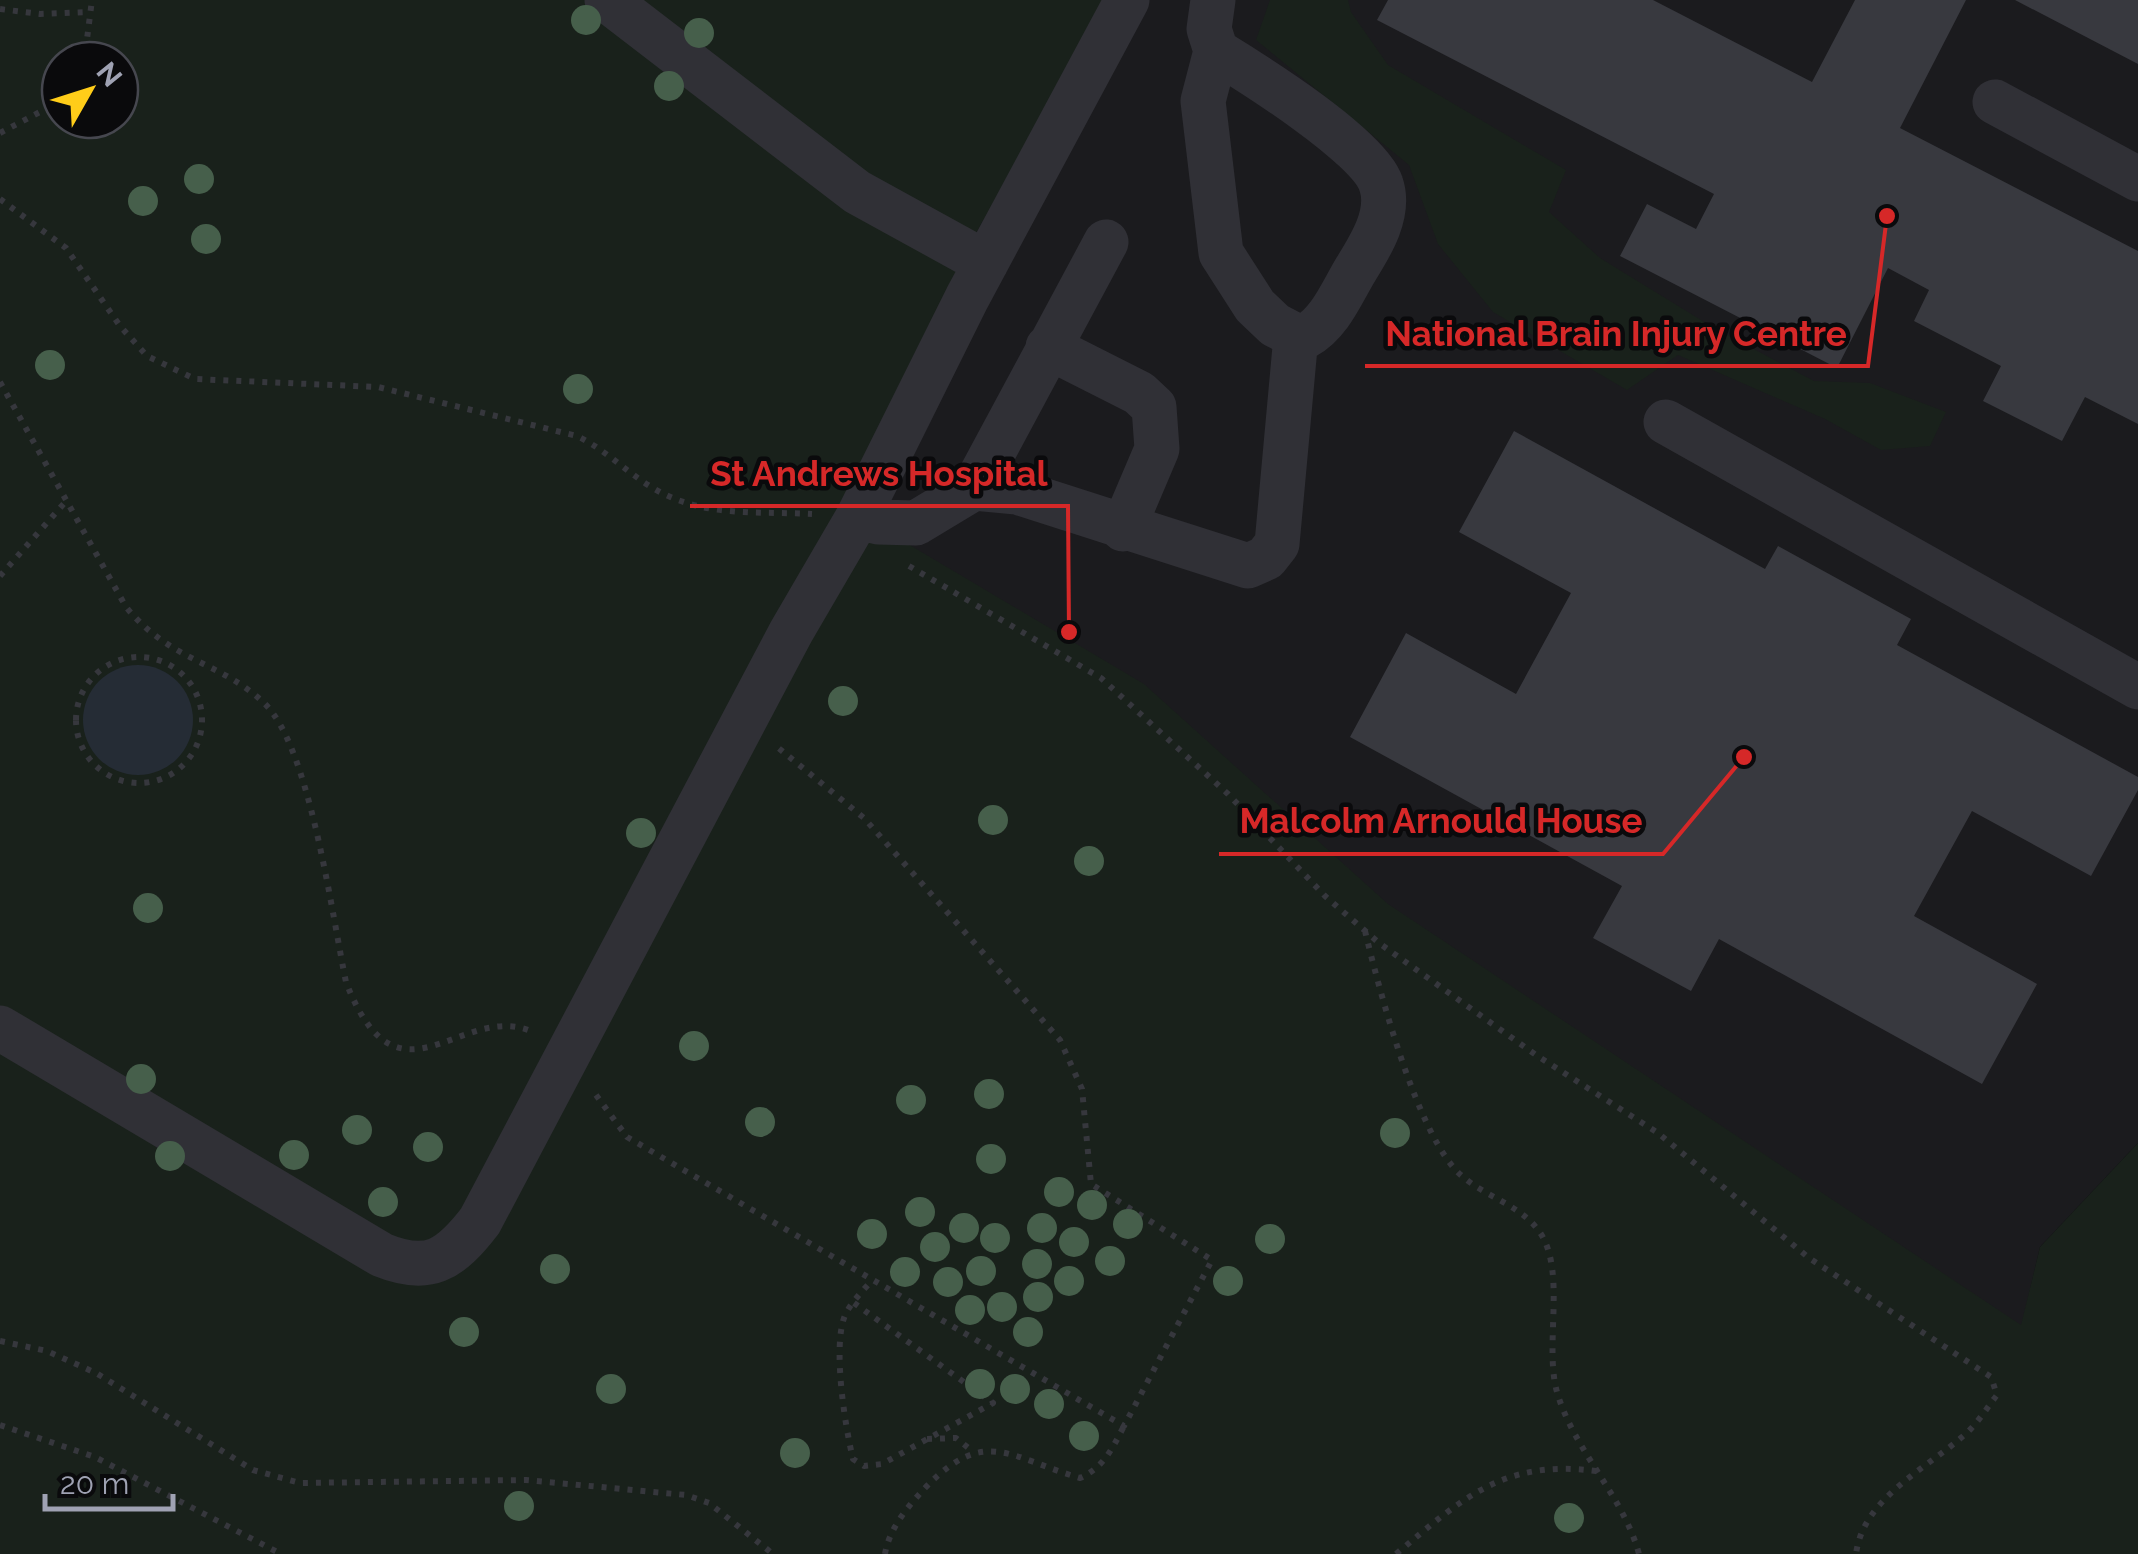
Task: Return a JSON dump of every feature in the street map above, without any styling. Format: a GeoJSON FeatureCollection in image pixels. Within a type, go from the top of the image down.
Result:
{"type":"FeatureCollection","features":[{"type":"Feature","properties":{"kind":"lane"},"geometry":{"type":"LineString","coordinates":[[607,0],[857,192],[986,263]]}},
{"type":"Feature","properties":{"kind":"lane"},"geometry":{"type":"LineString","coordinates":[[0,1028],[279,1195],[408,1265],[428,1264],[464,1243],[480,1221],[746,718],[858,517],[986,263],[1127,0]]}},
{"type":"Feature","properties":{"kind":"lane"},"geometry":{"type":"LineString","coordinates":[[1212,0],[1209,29],[1216,52],[1203,101],[1221,253],[1254,306],[1296,336],[1306,336],[1321,324],[1372,244],[1384,201],[1382,185],[1363,155],[1216,52]]}},
{"type":"Feature","properties":{"kind":"lane"},"geometry":{"type":"LineString","coordinates":[[1995,102],[2138,179]]}},
{"type":"Feature","properties":{"kind":"lane"},"geometry":{"type":"LineString","coordinates":[[858,517],[878,522],[916,522],[974,488],[1106,242]]}},
{"type":"Feature","properties":{"kind":"lane"},"geometry":{"type":"LineString","coordinates":[[974,488],[1017,492],[1248,566],[1266,558],[1277,544],[1296,336]]}},
{"type":"Feature","properties":{"kind":"lane"},"geometry":{"type":"LineString","coordinates":[[1048,347],[1139,392],[1154,407],[1156,449],[1123,529]]}},
{"type":"Feature","properties":{"kind":"lane"},"geometry":{"type":"LineString","coordinates":[[1666,422],[2138,686]]}},
{"type":"Feature","properties":{"kind":"path"},"geometry":{"type":"LineString","coordinates":[[86,40],[92,0]]}},
{"type":"Feature","properties":{"kind":"path"},"geometry":{"type":"LineString","coordinates":[[0,9],[40,14],[90,12]]}},
{"type":"Feature","properties":{"kind":"path"},"geometry":{"type":"LineString","coordinates":[[0,133],[40,112]]}},
{"type":"Feature","properties":{"kind":"path"},"geometry":{"type":"LineString","coordinates":[[0,199],[66,248],[120,326],[147,356],[195,379],[378,387],[576,436],[606,450],[653,488],[685,502],[726,512],[858,517],[914,571],[1101,678],[1228,794],[1325,896],[1364,930],[1536,1055],[1658,1134],[1809,1258],[1990,1377],[1997,1395],[1966,1435],[1886,1498],[1858,1536],[1856,1554]]}},
{"type":"Feature","properties":{"kind":"path"},"geometry":{"type":"LineString","coordinates":[[0,382],[126,607],[157,641],[264,702],[288,738],[298,761],[346,982],[358,1012],[371,1030],[388,1041],[426,1051],[518,1026],[538,1034],[567,1057],[626,1136],[1124,1426]]}},
{"type":"Feature","properties":{"kind":"path"},"geometry":{"type":"LineString","coordinates":[[0,576],[67,500]]}},
{"type":"Feature","properties":{"kind":"path"},"geometry":{"type":"LineString","coordinates":[[172,665],[179,654]]}},
{"type":"Feature","properties":{"kind":"path"},"geometry":{"type":"LineString","coordinates":[[136,656],[172,665],[191,680],[201,700],[200,739],[190,757],[176,771],[138,782],[99,769],[84,753],[76,732],[75,710],[82,689],[97,673],[136,656]]}},
{"type":"Feature","properties":{"kind":"path"},"geometry":{"type":"LineString","coordinates":[[746,718],[816,782],[864,818],[1060,1040],[1082,1089],[1090,1184],[1212,1260],[1109,1456],[1095,1471],[1080,1478],[996,1450],[971,1450],[948,1465],[916,1498],[888,1538],[885,1554]]}},
{"type":"Feature","properties":{"kind":"path"},"geometry":{"type":"LineString","coordinates":[[1364,930],[1388,1026],[1440,1147],[1462,1176],[1530,1220],[1543,1238],[1550,1262],[1557,1390],[1576,1438],[1639,1553]]}},
{"type":"Feature","properties":{"kind":"path"},"geometry":{"type":"LineString","coordinates":[[854,1302],[993,1403],[882,1464],[864,1466],[854,1459],[847,1431],[841,1335],[844,1316],[854,1302],[872,1280]]}},
{"type":"Feature","properties":{"kind":"path"},"geometry":{"type":"LineString","coordinates":[[0,1342],[46,1351],[96,1373],[253,1470],[300,1483],[526,1480],[686,1495],[709,1503],[774,1554]]}},
{"type":"Feature","properties":{"kind":"path"},"geometry":{"type":"LineString","coordinates":[[0,1425],[95,1456],[281,1554]]}},
{"type":"Feature","properties":{"kind":"path"},"geometry":{"type":"LineString","coordinates":[[926,1439],[956,1438],[971,1450]]}},
{"type":"Feature","properties":{"kind":"path"},"geometry":{"type":"LineString","coordinates":[[1396,1554],[1495,1480],[1552,1465],[1597,1471]]}},
{"type":"Feature","properties":{"kind":"shaded area"},"geometry":{"type":"Polygon","coordinates":[[[0,0],[2138,0],[2138,1143],[2040,1247],[2002,1410],[298,1554],[0,0]]]}},
{"type":"Feature","properties":{"kind":"shaded area"},"geometry":{"type":"Polygon","coordinates":[[[0,0],[1110,0],[973,238],[844,506],[1144,684],[1388,904],[2021,1325],[2040,1247],[2138,1143],[2138,1554],[0,1554],[0,0]]]}},
{"type":"Feature","properties":{"kind":"shaded area"},"geometry":{"type":"Polygon","coordinates":[[[1270,0],[1348,0],[1351,12],[1388,65],[1566,170],[1549,212],[1600,258],[1714,328],[1814,381],[1870,383],[1946,412],[1930,446],[1881,450],[1825,419],[1678,355],[1627,390],[1493,312],[1438,244],[1409,165],[1256,40],[1270,0]]]}},
{"type":"Feature","properties":{"kind":"shaded area"},"geometry":{"type":"Polygon","coordinates":[[[138,665],[159,669],[177,681],[189,699],[193,720],[189,741],[177,759],[159,771],[138,775],[117,771],[99,759],[87,741],[83,720],[87,699],[99,681],[117,669],[138,665]]]}},
{"type":"Feature","properties":{"kind":"building"},"geometry":{"type":"Polygon","coordinates":[[[1388,0],[1653,0],[1812,82],[1855,0],[1966,0],[1900,128],[2138,251],[2138,424],[2085,397],[2062,441],[1983,401],[2001,366],[1914,321],[1929,290],[1888,268],[1837,368],[1620,256],[1647,204],[1696,229],[1714,194],[1377,20],[1388,0]]]}},
{"type":"Feature","properties":{"kind":"building"},"geometry":{"type":"Polygon","coordinates":[[[2015,0],[2138,0],[2138,64],[2015,0]]]}},
{"type":"Feature","properties":{"kind":"building"},"geometry":{"type":"Polygon","coordinates":[[[1514,431],[1765,569],[1778,546],[1911,619],[1897,645],[2138,777],[2138,790],[2091,876],[1972,811],[1914,916],[2037,984],[1982,1084],[1719,939],[1691,991],[1593,938],[1622,886],[1350,737],[1406,633],[1516,694],[1571,593],[1459,532],[1514,431]]]}},
{"type":"Feature","properties":{"kind":"place","name":"National Brain Injury Centre"},"geometry":{"type":"Point","coordinates":[1887,216]}},
{"type":"Feature","properties":{"kind":"place","name":"St Andrews Hospital"},"geometry":{"type":"Point","coordinates":[1069,632]}},
{"type":"Feature","properties":{"kind":"place","name":"Malcolm Arnould House"},"geometry":{"type":"Point","coordinates":[1744,757]}}]}
